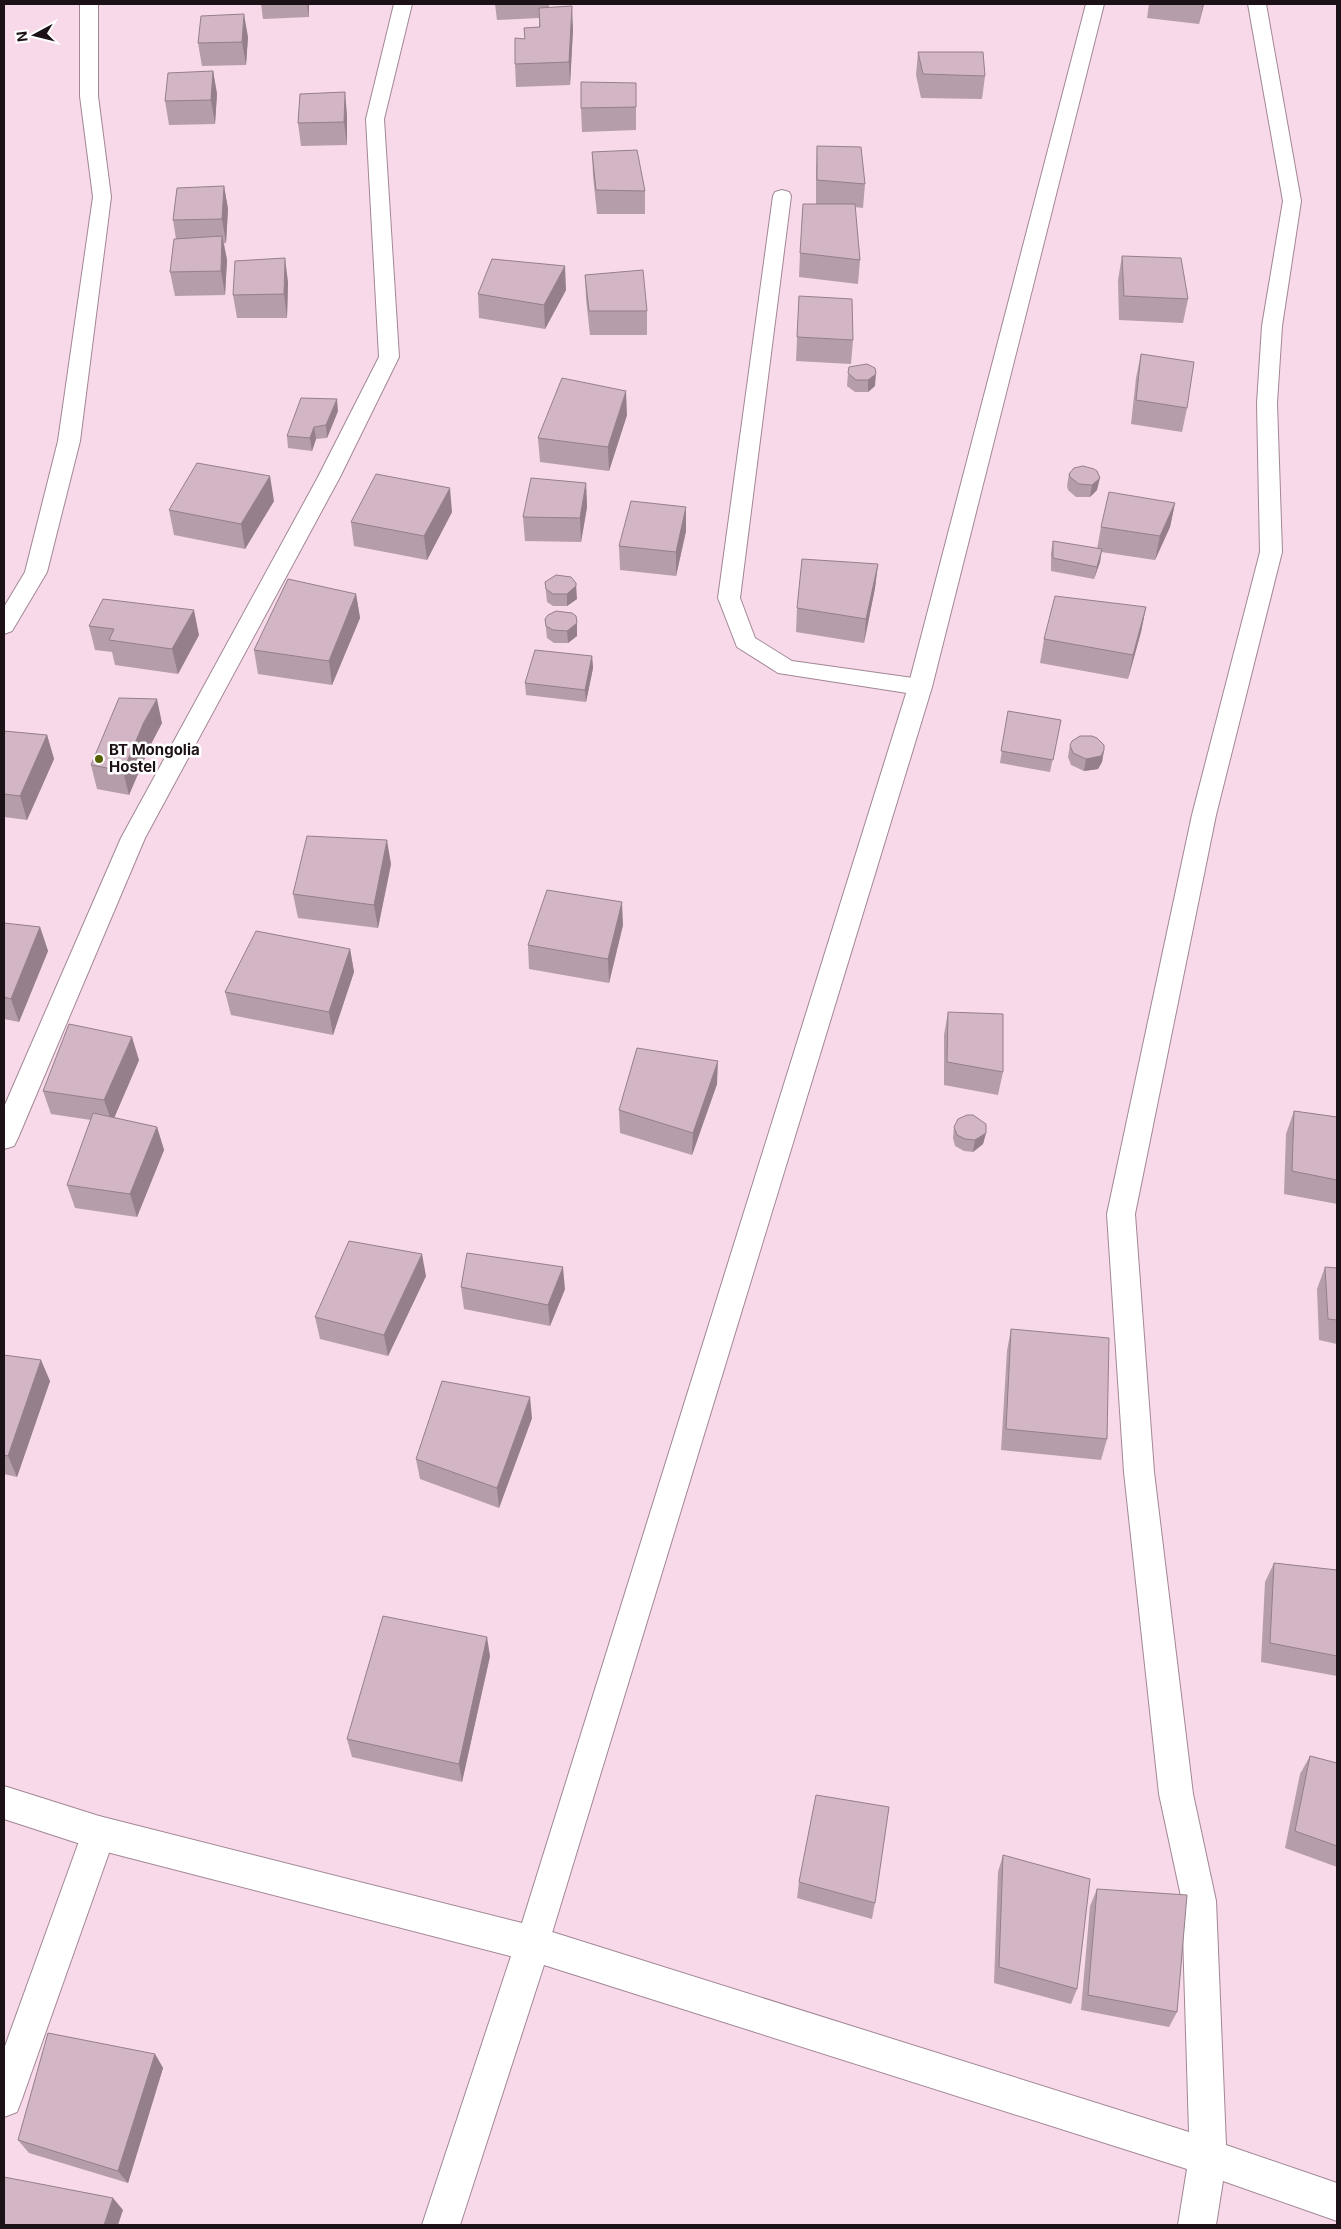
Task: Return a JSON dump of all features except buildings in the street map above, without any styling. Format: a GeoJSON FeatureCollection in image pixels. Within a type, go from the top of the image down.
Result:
{"type":"FeatureCollection","features":[{"type":"Feature","properties":{"kind":"street"},"geometry":{"type":"LineString","coordinates":[[4,626],[36,572],[70,431],[102,197],[90,96],[89,4]]}},
{"type":"Feature","properties":{"kind":"street"},"geometry":{"type":"LineString","coordinates":[[4,1138],[133,838],[329,477],[389,357],[374,120],[403,4]]}},
{"type":"Feature","properties":{"kind":"street"},"geometry":{"type":"LineString","coordinates":[[441,2225],[533,1944],[920,688],[1095,4]]}},
{"type":"Feature","properties":{"kind":"street"},"geometry":{"type":"LineString","coordinates":[[1197,2225],[1208,2158],[1199,1900],[1176,1794],[1139,1472],[1121,1214],[1204,815],[1271,552],[1267,403],[1272,326],[1292,201],[1257,4]]}},
{"type":"Feature","properties":{"kind":"street"},"geometry":{"type":"LineString","coordinates":[[782,196],[729,598],[745,642],[786,668],[920,688]]}},
{"type":"Feature","properties":{"kind":"street"},"geometry":{"type":"LineString","coordinates":[[4,1803],[99,1833],[533,1944],[1208,2158],[1337,2202]]}},
{"type":"Feature","properties":{"kind":"street"},"geometry":{"type":"LineString","coordinates":[[4,2099],[99,1833]]}},
{"type":"Feature","properties":{"kind":"place","name":"BT Mongolia Hostel"},"geometry":{"type":"Point","coordinates":[99,759]}}]}
